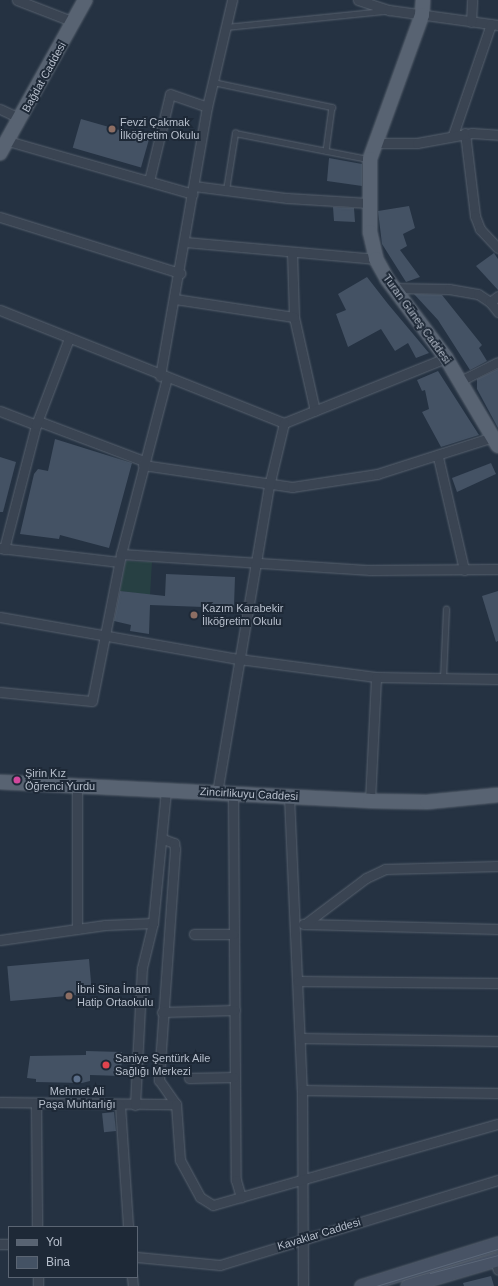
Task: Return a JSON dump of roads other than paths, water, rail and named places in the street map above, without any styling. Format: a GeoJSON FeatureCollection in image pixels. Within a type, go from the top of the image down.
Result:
{"type":"FeatureCollection","features":[{"type":"Feature","properties":{"kind":"main road","name":"Bağdat Caddesi"},"geometry":{"type":"LineString","coordinates":[[0,153],[21,118],[85,0]]}},
{"type":"Feature","properties":{"kind":"main road","name":"Turan Güneş Caddesi"},"geometry":{"type":"LineString","coordinates":[[422,0],[422,15],[374,143],[370,159],[368,203],[376,259],[393,288],[446,358],[496,442]]}},
{"type":"Feature","properties":{"kind":"main road","name":"Zincirlikuyu Caddesi"},"geometry":{"type":"LineString","coordinates":[[0,782],[77,784],[370,801],[427,802],[498,795]]}},
{"type":"Feature","properties":{"kind":"main road"},"geometry":{"type":"LineString","coordinates":[[361,1286],[498,1243]]}},
{"type":"Feature","properties":{"kind":"main road"},"geometry":{"type":"LineString","coordinates":[[407,1286],[497,1263]]}},
{"type":"Feature","properties":{"kind":"street"},"geometry":{"type":"LineString","coordinates":[[17,0],[74,22]]}},
{"type":"Feature","properties":{"kind":"street"},"geometry":{"type":"LineString","coordinates":[[0,692],[92,701],[104,633],[120,558],[164,377],[175,299],[186,242],[207,107],[232,0]]}},
{"type":"Feature","properties":{"kind":"street"},"geometry":{"type":"LineString","coordinates":[[358,0],[389,10],[494,24],[453,135]]}},
{"type":"Feature","properties":{"kind":"street"},"geometry":{"type":"LineString","coordinates":[[471,22],[472,0]]}},
{"type":"Feature","properties":{"kind":"street"},"geometry":{"type":"LineString","coordinates":[[149,181],[170,94],[207,107]]}},
{"type":"Feature","properties":{"kind":"street"},"geometry":{"type":"LineString","coordinates":[[0,109],[21,118]]}},
{"type":"Feature","properties":{"kind":"street"},"geometry":{"type":"LineString","coordinates":[[374,143],[417,143],[465,133],[498,135]]}},
{"type":"Feature","properties":{"kind":"street"},"geometry":{"type":"LineString","coordinates":[[465,133],[475,216],[480,229],[498,248]]}},
{"type":"Feature","properties":{"kind":"street"},"geometry":{"type":"LineString","coordinates":[[8,141],[149,181],[193,190],[226,190],[368,203]]}},
{"type":"Feature","properties":{"kind":"street"},"geometry":{"type":"LineString","coordinates":[[0,217],[180,274]]}},
{"type":"Feature","properties":{"kind":"street"},"geometry":{"type":"LineString","coordinates":[[186,242],[376,259]]}},
{"type":"Feature","properties":{"kind":"street"},"geometry":{"type":"LineString","coordinates":[[292,252],[294,317],[315,411]]}},
{"type":"Feature","properties":{"kind":"street"},"geometry":{"type":"LineString","coordinates":[[393,288],[449,289],[478,294],[490,302],[498,312]]}},
{"type":"Feature","properties":{"kind":"street"},"geometry":{"type":"LineString","coordinates":[[490,302],[498,296]]}},
{"type":"Feature","properties":{"kind":"street"},"geometry":{"type":"LineString","coordinates":[[175,299],[294,317]]}},
{"type":"Feature","properties":{"kind":"street"},"geometry":{"type":"LineString","coordinates":[[0,310],[164,377],[284,423],[446,358]]}},
{"type":"Feature","properties":{"kind":"street"},"geometry":{"type":"LineString","coordinates":[[69,338],[37,423],[2,548],[120,558],[258,561],[370,570],[498,569]]}},
{"type":"Feature","properties":{"kind":"street"},"geometry":{"type":"LineString","coordinates":[[460,381],[498,362]]}},
{"type":"Feature","properties":{"kind":"street"},"geometry":{"type":"LineString","coordinates":[[0,411],[37,423],[144,463],[269,486],[305,486],[377,474],[438,456],[496,442]]}},
{"type":"Feature","properties":{"kind":"street"},"geometry":{"type":"LineString","coordinates":[[217,793],[239,659],[258,561],[269,486],[284,423]]}},
{"type":"Feature","properties":{"kind":"street"},"geometry":{"type":"LineString","coordinates":[[438,456],[464,570]]}},
{"type":"Feature","properties":{"kind":"street"},"geometry":{"type":"LineString","coordinates":[[0,617],[104,633],[239,659],[376,677],[443,680],[498,679]]}},
{"type":"Feature","properties":{"kind":"street"},"geometry":{"type":"LineString","coordinates":[[370,801],[376,677]]}},
{"type":"Feature","properties":{"kind":"street"},"geometry":{"type":"LineString","coordinates":[[77,784],[77,929]]}},
{"type":"Feature","properties":{"kind":"street"},"geometry":{"type":"LineString","coordinates":[[135,1105],[142,968],[154,924],[163,839],[166,790]]}},
{"type":"Feature","properties":{"kind":"street"},"geometry":{"type":"LineString","coordinates":[[233,794],[236,1180],[241,1197]]}},
{"type":"Feature","properties":{"kind":"street"},"geometry":{"type":"LineString","coordinates":[[289,796],[301,924],[298,980],[302,1090],[304,1286]]}},
{"type":"Feature","properties":{"kind":"street"},"geometry":{"type":"LineString","coordinates":[[163,839],[174,843],[175,849],[162,1012],[159,1080],[176,1104],[180,1160],[200,1197],[213,1205],[303,1181],[498,1124]]}},
{"type":"Feature","properties":{"kind":"street"},"geometry":{"type":"LineString","coordinates":[[301,924],[366,878],[385,869],[498,866]]}},
{"type":"Feature","properties":{"kind":"street"},"geometry":{"type":"LineString","coordinates":[[0,940],[77,929],[154,924]]}},
{"type":"Feature","properties":{"kind":"street"},"geometry":{"type":"LineString","coordinates":[[301,924],[498,929]]}},
{"type":"Feature","properties":{"kind":"street"},"geometry":{"type":"LineString","coordinates":[[194,934],[233,934]]}},
{"type":"Feature","properties":{"kind":"street"},"geometry":{"type":"LineString","coordinates":[[298,980],[498,983]]}},
{"type":"Feature","properties":{"kind":"street"},"geometry":{"type":"LineString","coordinates":[[162,1012],[235,1010]]}},
{"type":"Feature","properties":{"kind":"street"},"geometry":{"type":"LineString","coordinates":[[300,1038],[498,1041]]}},
{"type":"Feature","properties":{"kind":"street"},"geometry":{"type":"LineString","coordinates":[[189,1078],[234,1076]]}},
{"type":"Feature","properties":{"kind":"street"},"geometry":{"type":"LineString","coordinates":[[302,1090],[498,1093]]}},
{"type":"Feature","properties":{"kind":"street"},"geometry":{"type":"LineString","coordinates":[[0,1102],[120,1105],[176,1104]]}},
{"type":"Feature","properties":{"kind":"street"},"geometry":{"type":"LineString","coordinates":[[36,1103],[37,1226]]}},
{"type":"Feature","properties":{"kind":"street"},"geometry":{"type":"LineString","coordinates":[[120,1105],[128,1226]]}},
{"type":"Feature","properties":{"kind":"street","name":"Kavaklar Caddesi"},"geometry":{"type":"LineString","coordinates":[[138,1257],[220,1264],[498,1180]]}},
{"type":"Feature","properties":{"kind":"lane"},"geometry":{"type":"LineString","coordinates":[[226,27],[389,10]]}},
{"type":"Feature","properties":{"kind":"lane"},"geometry":{"type":"LineString","coordinates":[[213,82],[332,107],[326,151]]}},
{"type":"Feature","properties":{"kind":"lane"},"geometry":{"type":"LineString","coordinates":[[226,190],[235,133],[370,159]]}},
{"type":"Feature","properties":{"kind":"lane"},"geometry":{"type":"LineString","coordinates":[[443,680],[446,609]]}},
{"type":"Feature","properties":{"kind":"tram line"},"geometry":{"type":"LineString","coordinates":[[376,1286],[498,1249]]}},
{"type":"Feature","properties":{"kind":"tram line"},"geometry":{"type":"LineString","coordinates":[[430,1273],[498,1255]]}},
{"type":"Feature","properties":{"kind":"place","name":"Fevzi Çakmak İlköğretim Okulu"},"geometry":{"type":"Point","coordinates":[112,129]}},
{"type":"Feature","properties":{"kind":"place","name":"Kazım Karabekir İlköğretim Okulu"},"geometry":{"type":"Point","coordinates":[194,615]}},
{"type":"Feature","properties":{"kind":"place","name":"Şirin Kız Öğrenci Yurdu"},"geometry":{"type":"Point","coordinates":[17,780]}},
{"type":"Feature","properties":{"kind":"place","name":"İbni Sina İmam Hatip Ortaokulu"},"geometry":{"type":"Point","coordinates":[69,996]}},
{"type":"Feature","properties":{"kind":"place","name":"Saniye Şentürk Aile Sağlığı Merkezi"},"geometry":{"type":"Point","coordinates":[106,1065]}},
{"type":"Feature","properties":{"kind":"place","name":"Mehmet Ali Paşa Muhtarlığı"},"geometry":{"type":"Point","coordinates":[77,1079]}}]}
